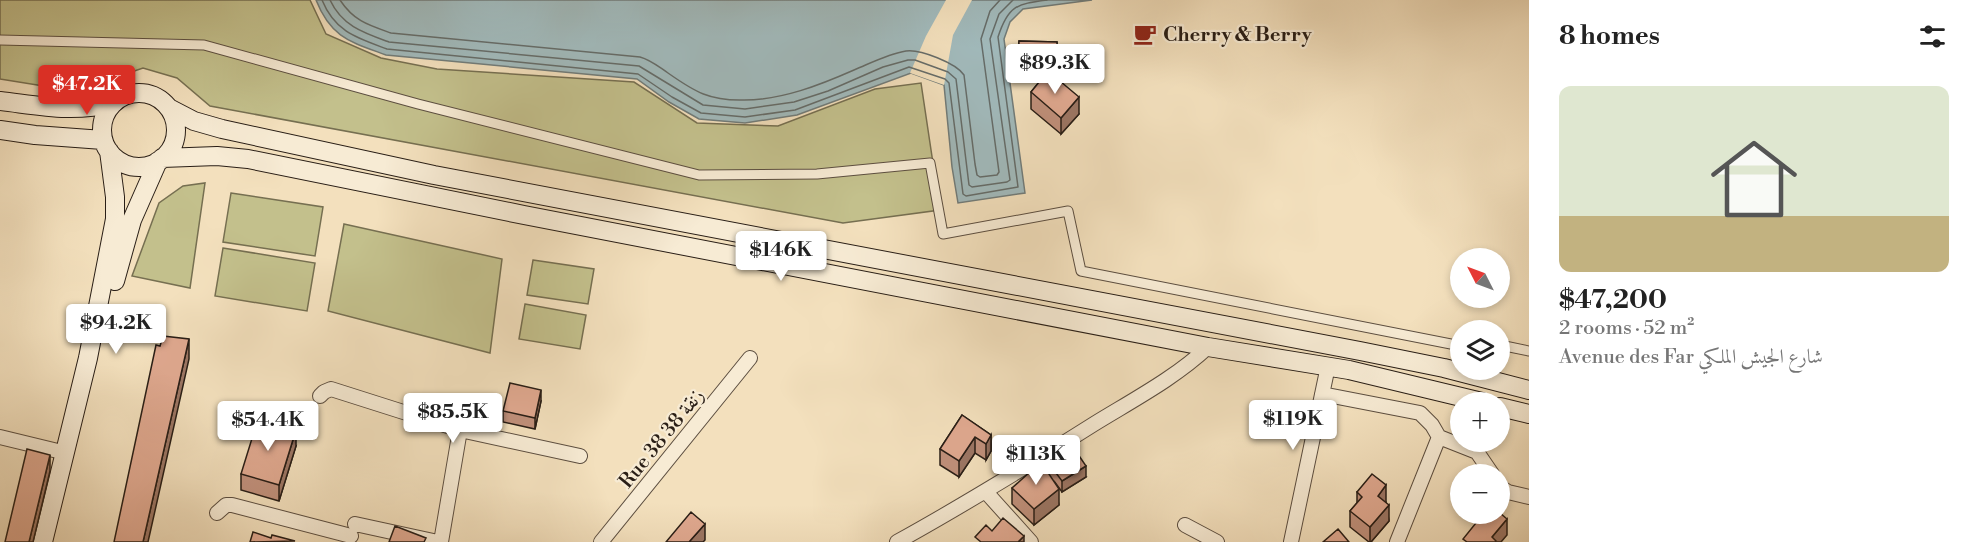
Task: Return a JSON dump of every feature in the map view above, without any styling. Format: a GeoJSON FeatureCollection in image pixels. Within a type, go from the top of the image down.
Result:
{"type":"FeatureCollection","features":[{"type":"Feature","properties":{"kind":"main road"},"geometry":{"type":"LineString","coordinates":[[43,542],[88,358],[115,219],[115,197],[102,127],[106,114],[114,103],[124,96],[136,93],[149,94],[194,121],[222,129],[434,175],[1359,351],[1444,368],[1529,390]]}},
{"type":"Feature","properties":{"kind":"main road"},"geometry":{"type":"LineString","coordinates":[[0,101],[68,109],[91,108],[114,103]]}},
{"type":"Feature","properties":{"kind":"main road"},"geometry":{"type":"LineString","coordinates":[[53,542],[125,241],[132,220],[160,160],[171,148],[176,134],[175,120],[169,108]]}},
{"type":"Feature","properties":{"kind":"main road"},"geometry":{"type":"LineString","coordinates":[[0,130],[106,146],[117,159],[137,166],[148,166],[160,160],[218,156],[248,159],[1208,347],[1328,366],[1450,394]]}},
{"type":"Feature","properties":{"kind":"main road"},"geometry":{"type":"LineString","coordinates":[[1510,409],[1529,414]]}},
{"type":"Feature","properties":{"kind":"street"},"geometry":{"type":"LineString","coordinates":[[0,40],[204,45],[418,104],[699,175],[817,174],[930,163],[944,234],[1068,211],[1081,271],[1450,344]]}},
{"type":"Feature","properties":{"kind":"street"},"geometry":{"type":"LineString","coordinates":[[897,542],[986,492],[1188,365],[1208,347]]}},
{"type":"Feature","properties":{"kind":"street"},"geometry":{"type":"LineString","coordinates":[[1510,347],[1529,351]]}},
{"type":"Feature","properties":{"kind":"street","name":"Rue 38 زنقة 38"},"geometry":{"type":"LineString","coordinates":[[601,542],[750,358]]}},
{"type":"Feature","properties":{"kind":"street"},"geometry":{"type":"LineString","coordinates":[[1291,542],[1328,366]]}},
{"type":"Feature","properties":{"kind":"street"},"geometry":{"type":"LineString","coordinates":[[320,396],[331,389],[460,430],[580,456]]}},
{"type":"Feature","properties":{"kind":"street"},"geometry":{"type":"LineString","coordinates":[[1322,394],[1420,413],[1432,425],[1439,437],[1477,452],[1485,464]]}},
{"type":"Feature","properties":{"kind":"street"},"geometry":{"type":"LineString","coordinates":[[216,513],[226,505],[232,505],[353,530],[440,542],[460,430]]}},
{"type":"Feature","properties":{"kind":"street"},"geometry":{"type":"LineString","coordinates":[[0,437],[66,453]]}},
{"type":"Feature","properties":{"kind":"street"},"geometry":{"type":"LineString","coordinates":[[1397,542],[1439,437]]}},
{"type":"Feature","properties":{"kind":"street"},"geometry":{"type":"LineString","coordinates":[[986,492],[1031,542]]}},
{"type":"Feature","properties":{"kind":"street"},"geometry":{"type":"LineString","coordinates":[[1510,492],[1529,497]]}},
{"type":"Feature","properties":{"kind":"street"},"geometry":{"type":"LineString","coordinates":[[1185,525],[1217,542]]}},
{"type":"Feature","properties":{"kind":"shaded area"},"geometry":{"type":"Polygon","coordinates":[[[0,0],[310,0],[326,34],[381,58],[437,69],[634,82],[697,123],[778,126],[875,89],[921,83],[940,210],[843,223],[210,106],[177,78],[143,68],[114,78],[93,94],[0,79],[0,0]]]}},
{"type":"Feature","properties":{"kind":"shaded area"},"geometry":{"type":"Polygon","coordinates":[[[205,183],[190,288],[132,276],[159,203],[183,186],[205,183]]]}},
{"type":"Feature","properties":{"kind":"shaded area"},"geometry":{"type":"Polygon","coordinates":[[[231,193],[323,207],[315,256],[223,242],[231,193]]]}},
{"type":"Feature","properties":{"kind":"shaded area"},"geometry":{"type":"Polygon","coordinates":[[[344,224],[502,259],[490,353],[328,311],[344,224]]]}},
{"type":"Feature","properties":{"kind":"shaded area"},"geometry":{"type":"Polygon","coordinates":[[[223,248],[315,263],[307,311],[215,296],[223,248]]]}},
{"type":"Feature","properties":{"kind":"shaded area"},"geometry":{"type":"Polygon","coordinates":[[[533,260],[594,269],[588,304],[527,295],[533,260]]]}},
{"type":"Feature","properties":{"kind":"shaded area"},"geometry":{"type":"Polygon","coordinates":[[[525,304],[586,315],[580,349],[519,339],[525,304]]]}},
{"type":"Feature","properties":{"kind":"water"},"geometry":{"type":"Polygon","coordinates":[[[316,0],[1092,0],[1023,9],[1010,22],[1004,39],[1025,193],[958,203],[944,85],[911,73],[797,115],[745,123],[699,119],[669,102],[637,79],[386,55],[352,42],[336,31],[328,23],[316,0]]]}},
{"type":"Feature","properties":{"kind":"pier"},"geometry":{"type":"Polygon","coordinates":[[[946,0],[972,0],[953,35],[944,85],[910,73],[926,36],[946,0]]]}},
{"type":"Feature","properties":{"kind":"building"},"geometry":{"type":"Polygon","coordinates":[[[1019,41],[1057,42],[1057,63],[1018,64],[1019,41]]]}},
{"type":"Feature","properties":{"kind":"building"},"geometry":{"type":"Polygon","coordinates":[[[1048,71],[1079,97],[1061,118],[1031,92],[1048,71]]]}},
{"type":"Feature","properties":{"kind":"building"},"geometry":{"type":"Polygon","coordinates":[[[163,336],[189,339],[143,542],[114,542],[156,345],[160,346],[163,336]]]}},
{"type":"Feature","properties":{"kind":"building"},"geometry":{"type":"Polygon","coordinates":[[[510,383],[541,390],[535,418],[503,411],[510,383]]]}},
{"type":"Feature","properties":{"kind":"building"},"geometry":{"type":"Polygon","coordinates":[[[962,415],[991,435],[986,444],[975,437],[959,461],[940,449],[962,415]]]}},
{"type":"Feature","properties":{"kind":"building"},"geometry":{"type":"Polygon","coordinates":[[[258,419],[296,430],[279,485],[241,474],[258,419]]]}},
{"type":"Feature","properties":{"kind":"building"},"geometry":{"type":"Polygon","coordinates":[[[1071,444],[1086,466],[1062,481],[1047,461],[1071,444]]]}},
{"type":"Feature","properties":{"kind":"building"},"geometry":{"type":"Polygon","coordinates":[[[27,449],[50,455],[29,542],[5,542],[27,449]]]}},
{"type":"Feature","properties":{"kind":"building"},"geometry":{"type":"Polygon","coordinates":[[[1041,462],[1059,489],[1034,509],[1012,488],[1041,462]]]}},
{"type":"Feature","properties":{"kind":"building"},"geometry":{"type":"Polygon","coordinates":[[[1372,474],[1386,485],[1378,496],[1389,505],[1370,527],[1350,511],[1362,497],[1357,492],[1372,474]]]}},
{"type":"Feature","properties":{"kind":"building"},"geometry":{"type":"Polygon","coordinates":[[[691,512],[705,524],[689,542],[666,542],[691,512]]]}},
{"type":"Feature","properties":{"kind":"building"},"geometry":{"type":"Polygon","coordinates":[[[1003,518],[1024,536],[1018,542],[981,542],[975,537],[986,525],[992,531],[1003,518]]]}},
{"type":"Feature","properties":{"kind":"building"},"geometry":{"type":"Polygon","coordinates":[[[1475,524],[1503,524],[1492,537],[1495,542],[1467,542],[1463,539],[1475,524]]]}},
{"type":"Feature","properties":{"kind":"building"},"geometry":{"type":"Polygon","coordinates":[[[395,526],[426,538],[424,542],[389,542],[395,526]]]}},
{"type":"Feature","properties":{"kind":"building"},"geometry":{"type":"Polygon","coordinates":[[[1338,529],[1349,542],[1323,542],[1338,529]]]}},
{"type":"Feature","properties":{"kind":"building"},"geometry":{"type":"Polygon","coordinates":[[[253,532],[271,538],[272,535],[295,541],[250,542],[253,532]]]}},
{"type":"Feature","properties":{"kind":"place","name":"Cherry & Berry"},"geometry":{"type":"Point","coordinates":[1145,34]}}]}
